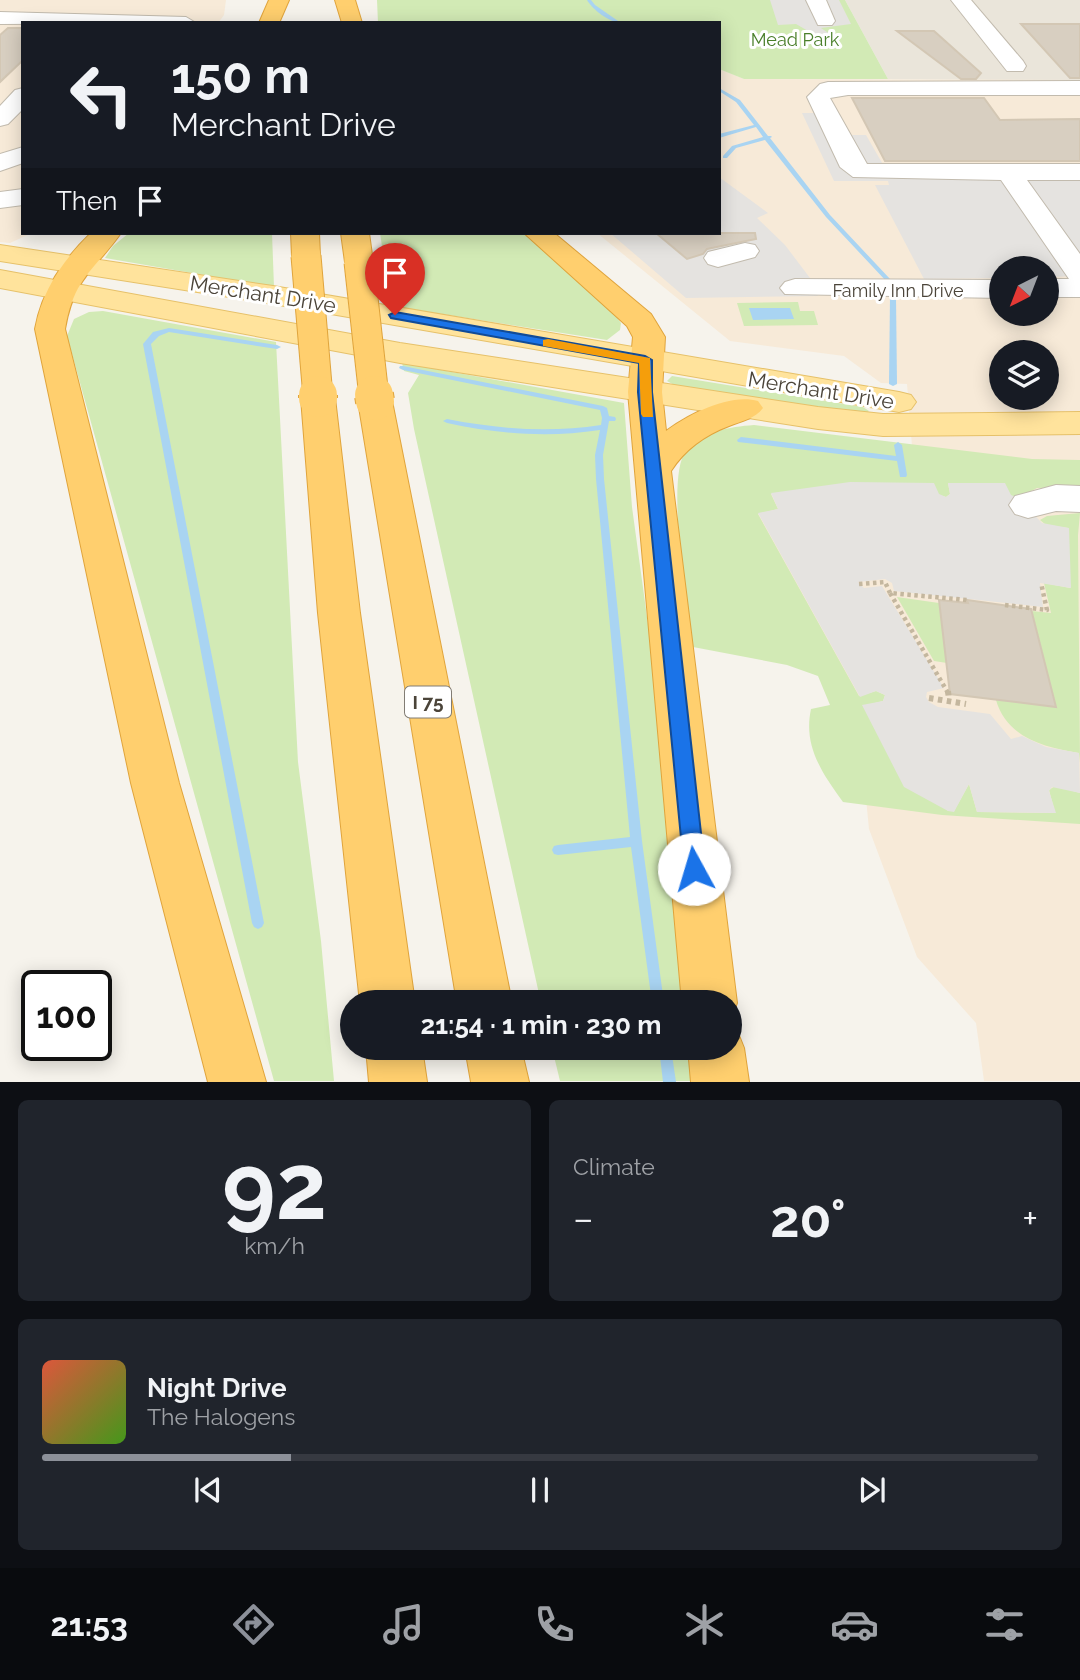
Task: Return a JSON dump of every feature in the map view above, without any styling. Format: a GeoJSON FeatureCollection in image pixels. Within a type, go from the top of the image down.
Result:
{"type":"FeatureCollection","features":[{"type":"Feature","properties":{"kind":"highway"},"geometry":{"type":"LineString","coordinates":[[345,0],[351,21]]}},
{"type":"Feature","properties":{"kind":"highway"},"geometry":{"type":"LineString","coordinates":[[271,21],[289,4]]}},
{"type":"Feature","properties":{"kind":"highway"},"geometry":{"type":"LineString","coordinates":[[105,235],[67,277],[53,306],[50,329],[155,783],[237,1082]]}},
{"type":"Feature","properties":{"kind":"highway"},"geometry":{"type":"LineString","coordinates":[[540,235],[640,321],[649,337],[645,376],[709,990]]}},
{"type":"Feature","properties":{"kind":"highway"},"geometry":{"type":"LineString","coordinates":[[305,244],[339,613],[386,990]]}},
{"type":"Feature","properties":{"kind":"highway","name":"I 75"},"geometry":{"type":"LineString","coordinates":[[357,248],[375,401],[483,990]]}},
{"type":"Feature","properties":{"kind":"highway"},"geometry":{"type":"LineString","coordinates":[[654,470],[674,440],[692,428],[746,408]]}},
{"type":"Feature","properties":{"kind":"highway"},"geometry":{"type":"LineString","coordinates":[[395,1060],[398,1082]]}},
{"type":"Feature","properties":{"kind":"highway"},"geometry":{"type":"LineString","coordinates":[[495,1060],[500,1082]]}},
{"type":"Feature","properties":{"kind":"highway"},"geometry":{"type":"LineString","coordinates":[[717,1060],[720,1082]]}},
{"type":"Feature","properties":{"kind":"main road","name":"Merchant Drive"},"geometry":{"type":"LineString","coordinates":[[0,253],[67,277],[278,332],[1022,421]]}},
{"type":"Feature","properties":{"kind":"main road","name":"Merchant Drive"},"geometry":{"type":"LineString","coordinates":[[0,279],[67,277]]}},
{"type":"Feature","properties":{"kind":"main road","name":"Merchant Drive"},"geometry":{"type":"LineString","coordinates":[[645,376],[746,408],[883,425],[1022,421],[1080,423]]}},
{"type":"Feature","properties":{"kind":"street"},"geometry":{"type":"LineString","coordinates":[[816,0],[825,21]]}},
{"type":"Feature","properties":{"kind":"street"},"geometry":{"type":"LineString","coordinates":[[961,0],[1015,66]]}},
{"type":"Feature","properties":{"kind":"street"},"geometry":{"type":"LineString","coordinates":[[0,18],[112,21]]}},
{"type":"Feature","properties":{"kind":"street"},"geometry":{"type":"LineString","coordinates":[[0,119],[19,85]]}},
{"type":"Feature","properties":{"kind":"street"},"geometry":{"type":"LineString","coordinates":[[1080,88],[848,88],[828,89],[818,97],[853,167],[862,172],[1080,173]]}},
{"type":"Feature","properties":{"kind":"street"},"geometry":{"type":"LineString","coordinates":[[0,137],[21,138]]}},
{"type":"Feature","properties":{"kind":"street"},"geometry":{"type":"LineString","coordinates":[[0,163],[21,155]]}},
{"type":"Feature","properties":{"kind":"street"},"geometry":{"type":"LineString","coordinates":[[1009,173],[1080,274]]}},
{"type":"Feature","properties":{"kind":"street"},"geometry":{"type":"LineString","coordinates":[[0,200],[21,197]]}},
{"type":"Feature","properties":{"kind":"street","name":"Family Inn Drive"},"geometry":{"type":"LineString","coordinates":[[795,288],[989,289]]}},
{"type":"Feature","properties":{"kind":"street"},"geometry":{"type":"LineString","coordinates":[[1059,288],[1080,288]]}},
{"type":"Feature","properties":{"kind":"street"},"geometry":{"type":"LineString","coordinates":[[1028,505],[1056,498],[1080,499]]}},
{"type":"Feature","properties":{"kind":"path"},"geometry":{"type":"LineString","coordinates":[[859,584],[885,582],[948,691],[949,700]]}},
{"type":"Feature","properties":{"kind":"path"},"geometry":{"type":"LineString","coordinates":[[1005,605],[1047,610],[1041,583]]}},
{"type":"Feature","properties":{"kind":"path"},"geometry":{"type":"LineString","coordinates":[[890,593],[967,600]]}},
{"type":"Feature","properties":{"kind":"path"},"geometry":{"type":"LineString","coordinates":[[929,698],[966,704]]}},
{"type":"Feature","properties":{"kind":"shaded area"},"geometry":{"type":"Polygon","coordinates":[[[0,0],[226,0],[224,15],[220,21],[21,21],[21,235],[28,235],[10,243],[0,242],[0,0]]]}},
{"type":"Feature","properties":{"kind":"shaded area"},"geometry":{"type":"Polygon","coordinates":[[[770,0],[839,0],[851,24],[821,28],[836,38],[827,42],[796,24],[778,25],[770,0]]]}},
{"type":"Feature","properties":{"kind":"shaded area"},"geometry":{"type":"Polygon","coordinates":[[[845,0],[1080,0],[1080,81],[888,79],[845,0]]]}},
{"type":"Feature","properties":{"kind":"shaded area"},"geometry":{"type":"Polygon","coordinates":[[[721,70],[744,79],[1080,80],[1080,1081],[984,1081],[976,1023],[917,957],[869,829],[862,758],[735,487],[912,446],[907,384],[881,383],[844,356],[730,341],[599,235],[721,235],[721,70]]]}},
{"type":"Feature","properties":{"kind":"shaded area"},"geometry":{"type":"Polygon","coordinates":[[[802,113],[816,113],[827,135],[866,135],[885,168],[1080,165],[1080,276],[1059,277],[1059,256],[989,256],[989,278],[924,279],[875,185],[889,185],[888,181],[834,181],[802,113]]]}},
{"type":"Feature","properties":{"kind":"shaded area"},"geometry":{"type":"Polygon","coordinates":[[[721,178],[768,213],[757,218],[785,245],[810,278],[818,296],[686,298],[612,235],[721,235],[721,178]]]}},
{"type":"Feature","properties":{"kind":"shaded area"},"geometry":{"type":"Polygon","coordinates":[[[850,482],[934,483],[939,494],[946,497],[950,494],[948,483],[1005,483],[1011,495],[1018,498],[1042,523],[1069,528],[1071,588],[1040,583],[1043,607],[894,591],[892,583],[885,579],[858,582],[864,588],[882,586],[944,688],[927,692],[929,702],[938,707],[990,714],[1011,739],[1022,736],[1046,747],[1079,753],[1080,793],[1052,787],[1049,791],[1056,813],[977,812],[969,784],[954,812],[948,811],[904,787],[862,705],[883,701],[885,695],[876,691],[860,697],[758,513],[778,509],[771,493],[850,482]]]}},
{"type":"Feature","properties":{"kind":"green space","name":"Mead Park"},"geometry":{"type":"Polygon","coordinates":[[[377,0],[845,0],[888,79],[744,79],[721,70],[721,21],[378,21],[377,0]]]}},
{"type":"Feature","properties":{"kind":"green space"},"geometry":{"type":"Polygon","coordinates":[[[127,235],[272,235],[274,287],[105,258],[113,246],[127,235]]]}},
{"type":"Feature","properties":{"kind":"green space"},"geometry":{"type":"Polygon","coordinates":[[[380,235],[525,235],[608,306],[621,323],[620,330],[607,340],[391,306],[380,235]]]}},
{"type":"Feature","properties":{"kind":"green space"},"geometry":{"type":"Polygon","coordinates":[[[798,302],[800,311],[814,311],[818,325],[744,326],[737,303],[798,302]]]}},
{"type":"Feature","properties":{"kind":"green space"},"geometry":{"type":"Polygon","coordinates":[[[103,311],[276,342],[298,762],[321,941],[334,1081],[274,1081],[67,336],[74,319],[89,312],[103,311]]]}},
{"type":"Feature","properties":{"kind":"green space"},"geometry":{"type":"Polygon","coordinates":[[[402,363],[624,403],[632,507],[650,639],[686,990],[538,990],[414,429],[408,393],[419,375],[404,371],[402,363]]]}},
{"type":"Feature","properties":{"kind":"green space"},"geometry":{"type":"Polygon","coordinates":[[[672,376],[863,407],[869,411],[865,414],[676,386],[667,381],[672,376]]]}},
{"type":"Feature","properties":{"kind":"green space"},"geometry":{"type":"Polygon","coordinates":[[[754,425],[1032,459],[1080,460],[1080,487],[1037,488],[1018,498],[948,483],[950,494],[946,497],[771,494],[778,509],[758,514],[859,696],[876,691],[885,695],[883,701],[863,706],[948,811],[954,811],[969,784],[977,812],[1055,813],[1049,790],[1055,786],[1080,793],[1080,824],[942,815],[843,802],[822,770],[812,747],[809,722],[811,709],[830,705],[818,676],[787,665],[693,647],[680,545],[680,465],[686,451],[700,439],[726,429],[754,425]]]}},
{"type":"Feature","properties":{"kind":"green space"},"geometry":{"type":"Polygon","coordinates":[[[1080,513],[1080,763],[1079,753],[1040,744],[1018,732],[1001,713],[996,700],[1056,706],[1032,611],[1051,613],[1044,583],[1070,588],[1068,528],[1046,525],[1040,520],[1047,516],[1080,513]]]}},
{"type":"Feature","properties":{"kind":"green space"},"geometry":{"type":"Polygon","coordinates":[[[897,597],[939,603],[947,663],[934,661],[897,597]]]}},
{"type":"Feature","properties":{"kind":"green space"},"geometry":{"type":"Polygon","coordinates":[[[555,1060],[693,1060],[695,1081],[560,1081],[555,1060]]]}},
{"type":"Feature","properties":{"kind":"water"},"geometry":{"type":"Polygon","coordinates":[[[749,308],[790,308],[794,319],[753,320],[749,308]]]}},
{"type":"Feature","properties":{"kind":"building"},"geometry":{"type":"Polygon","coordinates":[[[1021,24],[1080,24],[1080,78],[1070,78],[1021,24]]]}},
{"type":"Feature","properties":{"kind":"building"},"geometry":{"type":"Polygon","coordinates":[[[8,28],[21,28],[21,62],[0,82],[0,35],[8,28]]]}},
{"type":"Feature","properties":{"kind":"building"},"geometry":{"type":"Polygon","coordinates":[[[897,31],[934,31],[981,73],[976,79],[961,79],[897,31]]]}},
{"type":"Feature","properties":{"kind":"building"},"geometry":{"type":"Polygon","coordinates":[[[852,98],[984,98],[1000,120],[1080,119],[1080,161],[885,161],[852,98]]]}},
{"type":"Feature","properties":{"kind":"building"},"geometry":{"type":"Polygon","coordinates":[[[755,233],[756,239],[707,249],[703,254],[687,259],[658,235],[755,233]]]}},
{"type":"Feature","properties":{"kind":"building"},"geometry":{"type":"Polygon","coordinates":[[[939,600],[968,603],[967,600],[1031,609],[1056,707],[950,694],[939,600]]]}},
{"type":"Feature","properties":{"kind":"waterway"},"geometry":{"type":"LineString","coordinates":[[589,0],[593,6],[616,21]]}},
{"type":"Feature","properties":{"kind":"waterway"},"geometry":{"type":"LineString","coordinates":[[721,90],[738,101],[757,125]]}},
{"type":"Feature","properties":{"kind":"waterway"},"geometry":{"type":"LineString","coordinates":[[721,135],[757,125]]}},
{"type":"Feature","properties":{"kind":"waterway"},"geometry":{"type":"LineString","coordinates":[[757,125],[767,138]]}},
{"type":"Feature","properties":{"kind":"waterway"},"geometry":{"type":"LineString","coordinates":[[725,157],[734,147],[767,138]]}},
{"type":"Feature","properties":{"kind":"waterway"},"geometry":{"type":"LineString","coordinates":[[767,138],[828,216],[889,281]]}},
{"type":"Feature","properties":{"kind":"waterway"},"geometry":{"type":"LineString","coordinates":[[893,296],[893,384]]}},
{"type":"Feature","properties":{"kind":"waterway"},"geometry":{"type":"LineString","coordinates":[[258,923],[147,344],[156,334],[169,330],[277,347]]}},
{"type":"Feature","properties":{"kind":"waterway"},"geometry":{"type":"LineString","coordinates":[[403,368],[603,408],[606,418]]}},
{"type":"Feature","properties":{"kind":"waterway"},"geometry":{"type":"LineString","coordinates":[[606,418],[612,419]]}},
{"type":"Feature","properties":{"kind":"waterway"},"geometry":{"type":"LineString","coordinates":[[606,418],[599,455],[600,479],[636,841]]}},
{"type":"Feature","properties":{"kind":"waterway"},"geometry":{"type":"LineString","coordinates":[[447,421],[486,428],[545,433],[604,427]]}},
{"type":"Feature","properties":{"kind":"waterway"},"geometry":{"type":"LineString","coordinates":[[741,440],[901,459]]}},
{"type":"Feature","properties":{"kind":"waterway"},"geometry":{"type":"LineString","coordinates":[[898,445],[901,459]]}},
{"type":"Feature","properties":{"kind":"waterway"},"geometry":{"type":"LineString","coordinates":[[901,459],[903,475]]}},
{"type":"Feature","properties":{"kind":"waterway"},"geometry":{"type":"LineString","coordinates":[[558,850],[636,841]]}},
{"type":"Feature","properties":{"kind":"waterway"},"geometry":{"type":"LineString","coordinates":[[636,841],[656,990]]}},
{"type":"Feature","properties":{"kind":"waterway"},"geometry":{"type":"LineString","coordinates":[[667,1060],[670,1082]]}},
{"type":"Feature","properties":{"kind":"slow traffic"},"geometry":{"type":"LineString","coordinates":[[548,343],[645,360],[648,414]]}},
{"type":"Feature","properties":{"kind":"route"},"geometry":{"type":"LineString","coordinates":[[395,315],[645,360],[645,392],[694,869]]}}]}
